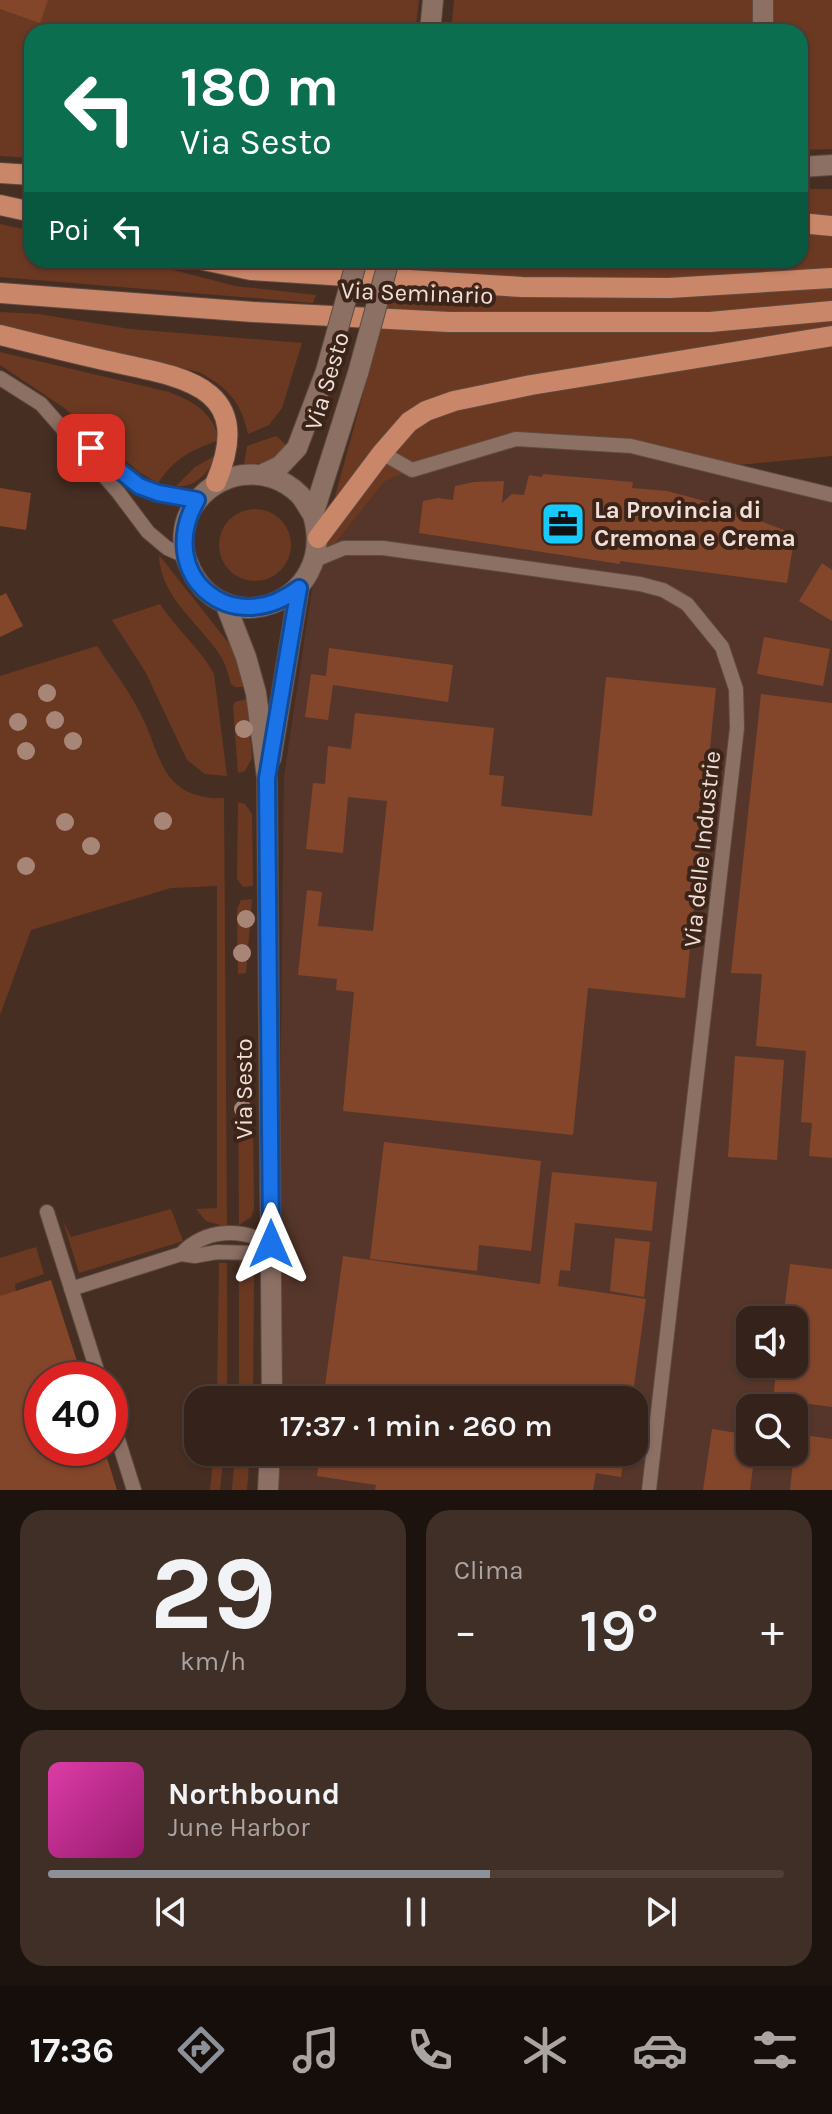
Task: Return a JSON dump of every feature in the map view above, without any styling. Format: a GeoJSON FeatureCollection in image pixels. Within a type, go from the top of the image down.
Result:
{"type":"FeatureCollection","features":[{"type":"Feature","properties":{"kind":"main road"},"geometry":{"type":"LineString","coordinates":[[0,173],[24,174]]}},
{"type":"Feature","properties":{"kind":"main road"},"geometry":{"type":"LineString","coordinates":[[0,205],[24,210]]}},
{"type":"Feature","properties":{"kind":"main road"},"geometry":{"type":"LineString","coordinates":[[808,224],[832,226]]}},
{"type":"Feature","properties":{"kind":"main road","name":"Via Seminario"},"geometry":{"type":"LineString","coordinates":[[241,268],[522,287],[669,288],[832,278]]}},
{"type":"Feature","properties":{"kind":"main road","name":"Via Seminario"},"geometry":{"type":"LineString","coordinates":[[0,293],[253,312],[449,322],[710,322],[832,311]]}},
{"type":"Feature","properties":{"kind":"main road"},"geometry":{"type":"LineString","coordinates":[[0,335],[166,373],[198,385],[216,402],[226,420],[230,440],[216,482]]}},
{"type":"Feature","properties":{"kind":"main road"},"geometry":{"type":"LineString","coordinates":[[318,538],[382,453],[409,422],[426,411],[454,401],[560,380],[832,336]]}},
{"type":"Feature","properties":{"kind":"street"},"geometry":{"type":"LineString","coordinates":[[431,24],[433,0]]}},
{"type":"Feature","properties":{"kind":"street"},"geometry":{"type":"LineString","coordinates":[[763,0],[763,24]]}},
{"type":"Feature","properties":{"kind":"street"},"geometry":{"type":"LineString","coordinates":[[808,166],[832,165]]}},
{"type":"Feature","properties":{"kind":"street","name":"Via Sesto"},"geometry":{"type":"LineString","coordinates":[[263,474],[280,466],[297,448],[326,371],[355,268]]}},
{"type":"Feature","properties":{"kind":"street","name":"Via Sesto"},"geometry":{"type":"LineString","coordinates":[[313,515],[358,373],[387,268]]}},
{"type":"Feature","properties":{"kind":"street"},"geometry":{"type":"LineString","coordinates":[[185,556],[183,536],[187,517],[197,500],[216,482],[239,474],[263,474]]}},
{"type":"Feature","properties":{"kind":"street","name":"Via Sesto"},"geometry":{"type":"LineString","coordinates":[[263,474],[284,482],[301,496],[313,515],[318,538],[315,560],[299,588],[267,778]]}},
{"type":"Feature","properties":{"kind":"street","name":"Via Sesto"},"geometry":{"type":"LineString","coordinates":[[185,556],[193,576],[207,592],[225,603],[246,657],[256,693],[267,778],[272,1386]]}},
{"type":"Feature","properties":{"kind":"street"},"geometry":{"type":"LineString","coordinates":[[225,603],[244,608],[264,607],[284,600],[299,588]]}},
{"type":"Feature","properties":{"kind":"street"},"geometry":{"type":"LineString","coordinates":[[268,1490],[269,1466]]}},
{"type":"Feature","properties":{"kind":"lane"},"geometry":{"type":"LineString","coordinates":[[0,378],[41,404],[118,492],[148,532],[167,548],[185,556]]}},
{"type":"Feature","properties":{"kind":"lane"},"geometry":{"type":"LineString","coordinates":[[52,416],[139,486],[197,500]]}},
{"type":"Feature","properties":{"kind":"lane"},"geometry":{"type":"LineString","coordinates":[[382,453],[412,470],[433,461],[516,439],[631,446],[832,495]]}},
{"type":"Feature","properties":{"kind":"lane","name":"Via delle Industrie"},"geometry":{"type":"LineString","coordinates":[[315,560],[344,548],[383,548],[640,584],[663,590],[687,604],[722,647],[736,689],[737,728],[649,1490]]}},
{"type":"Feature","properties":{"kind":"lane"},"geometry":{"type":"LineString","coordinates":[[47,1212],[94,1362]]}},
{"type":"Feature","properties":{"kind":"lane"},"geometry":{"type":"LineString","coordinates":[[71,1289],[181,1254],[207,1235],[252,1234],[271,1244]]}},
{"type":"Feature","properties":{"kind":"lane"},"geometry":{"type":"LineString","coordinates":[[126,1466],[134,1490]]}},
{"type":"Feature","properties":{"kind":"shaded area"},"geometry":{"type":"Polygon","coordinates":[[[0,0],[419,0],[416,24],[24,24],[24,158],[0,156],[0,0]]]}},
{"type":"Feature","properties":{"kind":"shaded area"},"geometry":{"type":"Polygon","coordinates":[[[454,0],[832,0],[832,149],[808,150],[808,24],[452,24],[454,0]]]}},
{"type":"Feature","properties":{"kind":"shaded area"},"geometry":{"type":"Polygon","coordinates":[[[808,189],[832,189],[832,456],[727,466],[516,438],[422,465],[384,482],[315,569],[398,268],[808,268],[808,189]]]}},
{"type":"Feature","properties":{"kind":"shaded area"},"geometry":{"type":"Polygon","coordinates":[[[0,224],[24,229],[24,268],[166,268],[235,286],[316,295],[313,303],[0,277],[0,224]]]}},
{"type":"Feature","properties":{"kind":"shaded area"},"geometry":{"type":"Polygon","coordinates":[[[0,312],[39,314],[130,329],[302,343],[282,408],[269,425],[248,434],[232,397],[199,372],[0,328],[0,312]]]}},
{"type":"Feature","properties":{"kind":"shaded area"},"geometry":{"type":"Polygon","coordinates":[[[0,352],[169,392],[201,409],[212,422],[219,440],[184,456],[158,483],[139,472],[63,407],[0,365],[0,352]]]}},
{"type":"Feature","properties":{"kind":"shaded area"},"geometry":{"type":"Polygon","coordinates":[[[276,436],[290,448],[269,463],[244,464],[247,446],[276,436]]]}},
{"type":"Feature","properties":{"kind":"shaded area"},"geometry":{"type":"Polygon","coordinates":[[[516,438],[629,441],[832,493],[832,1490],[276,1490],[277,1466],[648,1466],[648,1386],[277,1386],[284,776],[315,569],[384,482],[422,465],[516,438]]]}},
{"type":"Feature","properties":{"kind":"shaded area"},"geometry":{"type":"Polygon","coordinates":[[[218,454],[196,481],[176,486],[195,467],[218,454]]]}},
{"type":"Feature","properties":{"kind":"shaded area"},"geometry":{"type":"Polygon","coordinates":[[[262,509],[281,519],[289,531],[289,559],[281,571],[269,579],[248,581],[229,571],[221,559],[219,538],[229,519],[241,511],[262,509]]]}},
{"type":"Feature","properties":{"kind":"shaded area"},"geometry":{"type":"Polygon","coordinates":[[[159,555],[235,651],[244,687],[231,684],[220,655],[173,597],[161,570],[159,555]]]}},
{"type":"Feature","properties":{"kind":"shaded area"},"geometry":{"type":"Polygon","coordinates":[[[160,604],[214,674],[227,776],[205,774],[187,760],[146,673],[112,620],[160,604]]]}},
{"type":"Feature","properties":{"kind":"shaded area"},"geometry":{"type":"Polygon","coordinates":[[[97,646],[133,700],[173,781],[197,795],[224,798],[227,1227],[206,1221],[196,1209],[217,1208],[217,886],[171,888],[31,930],[0,1015],[0,676],[97,646]]]}},
{"type":"Feature","properties":{"kind":"shaded area"},"geometry":{"type":"Polygon","coordinates":[[[247,699],[252,758],[245,771],[238,773],[233,706],[235,702],[247,699]]]}},
{"type":"Feature","properties":{"kind":"shaded area"},"geometry":{"type":"Polygon","coordinates":[[[238,802],[245,804],[252,814],[253,886],[243,887],[237,879],[238,802]]]}},
{"type":"Feature","properties":{"kind":"shaded area"},"geometry":{"type":"Polygon","coordinates":[[[252,899],[246,973],[238,974],[237,909],[241,900],[252,899]]]}},
{"type":"Feature","properties":{"kind":"shaded area"},"geometry":{"type":"Polygon","coordinates":[[[238,1069],[246,1069],[253,1122],[254,1209],[251,1217],[239,1225],[238,1069]]]}},
{"type":"Feature","properties":{"kind":"shaded area"},"geometry":{"type":"Polygon","coordinates":[[[171,1209],[183,1241],[79,1273],[63,1221],[71,1237],[171,1209]]]}},
{"type":"Feature","properties":{"kind":"shaded area"},"geometry":{"type":"Polygon","coordinates":[[[36,1247],[44,1274],[15,1284],[16,1292],[0,1297],[0,1258],[36,1247]]]}},
{"type":"Feature","properties":{"kind":"shaded area"},"geometry":{"type":"Polygon","coordinates":[[[239,1260],[251,1264],[254,1277],[253,1386],[239,1386],[239,1260]]]}},
{"type":"Feature","properties":{"kind":"shaded area"},"geometry":{"type":"Polygon","coordinates":[[[219,1263],[227,1263],[227,1386],[217,1386],[219,1263]]]}},
{"type":"Feature","properties":{"kind":"shaded area"},"geometry":{"type":"Polygon","coordinates":[[[213,1466],[223,1466],[220,1490],[210,1490],[213,1466]]]}},
{"type":"Feature","properties":{"kind":"shaded area"},"geometry":{"type":"Polygon","coordinates":[[[234,1466],[249,1466],[247,1490],[232,1490],[234,1466]]]}},
{"type":"Feature","properties":{"kind":"building"},"geometry":{"type":"Polygon","coordinates":[[[0,0],[48,0],[40,23],[0,9],[0,0]]]}},
{"type":"Feature","properties":{"kind":"building"},"geometry":{"type":"Polygon","coordinates":[[[543,474],[633,482],[632,488],[667,491],[712,503],[795,534],[787,583],[620,561],[620,564],[419,533],[423,501],[438,498],[453,500],[455,486],[504,481],[502,503],[512,494],[524,495],[529,475],[542,477],[543,474]]]}},
{"type":"Feature","properties":{"kind":"building"},"geometry":{"type":"Polygon","coordinates":[[[0,488],[31,493],[26,530],[0,526],[0,488]]]}},
{"type":"Feature","properties":{"kind":"building"},"geometry":{"type":"Polygon","coordinates":[[[822,563],[832,570],[832,621],[799,601],[822,563]]]}},
{"type":"Feature","properties":{"kind":"building"},"geometry":{"type":"Polygon","coordinates":[[[6,593],[23,626],[0,637],[0,596],[6,593]]]}},
{"type":"Feature","properties":{"kind":"building"},"geometry":{"type":"Polygon","coordinates":[[[764,637],[830,649],[823,686],[757,674],[764,637]]]}},
{"type":"Feature","properties":{"kind":"building"},"geometry":{"type":"Polygon","coordinates":[[[329,648],[453,665],[448,702],[333,685],[328,720],[305,717],[311,674],[326,676],[329,648]]]}},
{"type":"Feature","properties":{"kind":"building"},"geometry":{"type":"Polygon","coordinates":[[[606,677],[716,688],[685,998],[588,988],[573,1135],[343,1111],[354,992],[336,990],[337,979],[298,975],[307,890],[322,892],[318,926],[373,931],[387,801],[348,797],[343,853],[306,849],[313,783],[325,784],[328,746],[351,749],[355,713],[494,728],[489,775],[504,776],[501,806],[592,816],[606,677]]]}},
{"type":"Feature","properties":{"kind":"building"},"geometry":{"type":"Polygon","coordinates":[[[761,694],[832,703],[832,1158],[809,1156],[812,1123],[801,1122],[806,1051],[756,1046],[762,974],[731,973],[761,694]]]}},
{"type":"Feature","properties":{"kind":"building"},"geometry":{"type":"Polygon","coordinates":[[[735,1056],[784,1060],[777,1160],[728,1157],[735,1056]]]}},
{"type":"Feature","properties":{"kind":"building"},"geometry":{"type":"Polygon","coordinates":[[[384,1142],[541,1161],[531,1251],[479,1245],[477,1271],[370,1259],[384,1142]]]}},
{"type":"Feature","properties":{"kind":"building"},"geometry":{"type":"Polygon","coordinates":[[[552,1172],[657,1182],[652,1231],[575,1223],[570,1271],[560,1270],[558,1286],[646,1299],[634,1386],[325,1386],[343,1256],[540,1284],[552,1172]]]}},
{"type":"Feature","properties":{"kind":"building"},"geometry":{"type":"Polygon","coordinates":[[[615,1238],[650,1242],[644,1297],[610,1291],[615,1238]]]}},
{"type":"Feature","properties":{"kind":"building"},"geometry":{"type":"Polygon","coordinates":[[[790,1264],[832,1269],[832,1407],[808,1404],[808,1394],[774,1394],[775,1378],[808,1378],[808,1306],[785,1306],[790,1264]]]}},
{"type":"Feature","properties":{"kind":"building"},"geometry":{"type":"Polygon","coordinates":[[[51,1280],[77,1362],[24,1362],[24,1466],[110,1466],[117,1490],[0,1490],[0,1296],[51,1280]]]}},
{"type":"Feature","properties":{"kind":"building"},"geometry":{"type":"Polygon","coordinates":[[[712,1429],[736,1433],[736,1466],[753,1466],[750,1490],[703,1490],[712,1429]]]}},
{"type":"Feature","properties":{"kind":"building"},"geometry":{"type":"Polygon","coordinates":[[[808,1436],[832,1439],[832,1490],[790,1490],[793,1466],[808,1466],[808,1436]]]}},
{"type":"Feature","properties":{"kind":"building"},"geometry":{"type":"Polygon","coordinates":[[[318,1466],[623,1466],[621,1477],[596,1473],[593,1490],[375,1490],[376,1485],[317,1476],[318,1466]]]}},
{"type":"Feature","properties":{"kind":"place","name":"La Provincia di Cremona e Crema"},"geometry":{"type":"Point","coordinates":[563,524]}},
{"type":"Feature","properties":{"kind":"route"},"geometry":{"type":"LineString","coordinates":[[91,448],[139,486],[197,500],[187,517],[183,536],[185,556],[193,576],[207,592],[225,603],[244,608],[264,607],[284,600],[299,588],[267,778],[271,1244]]}}]}
